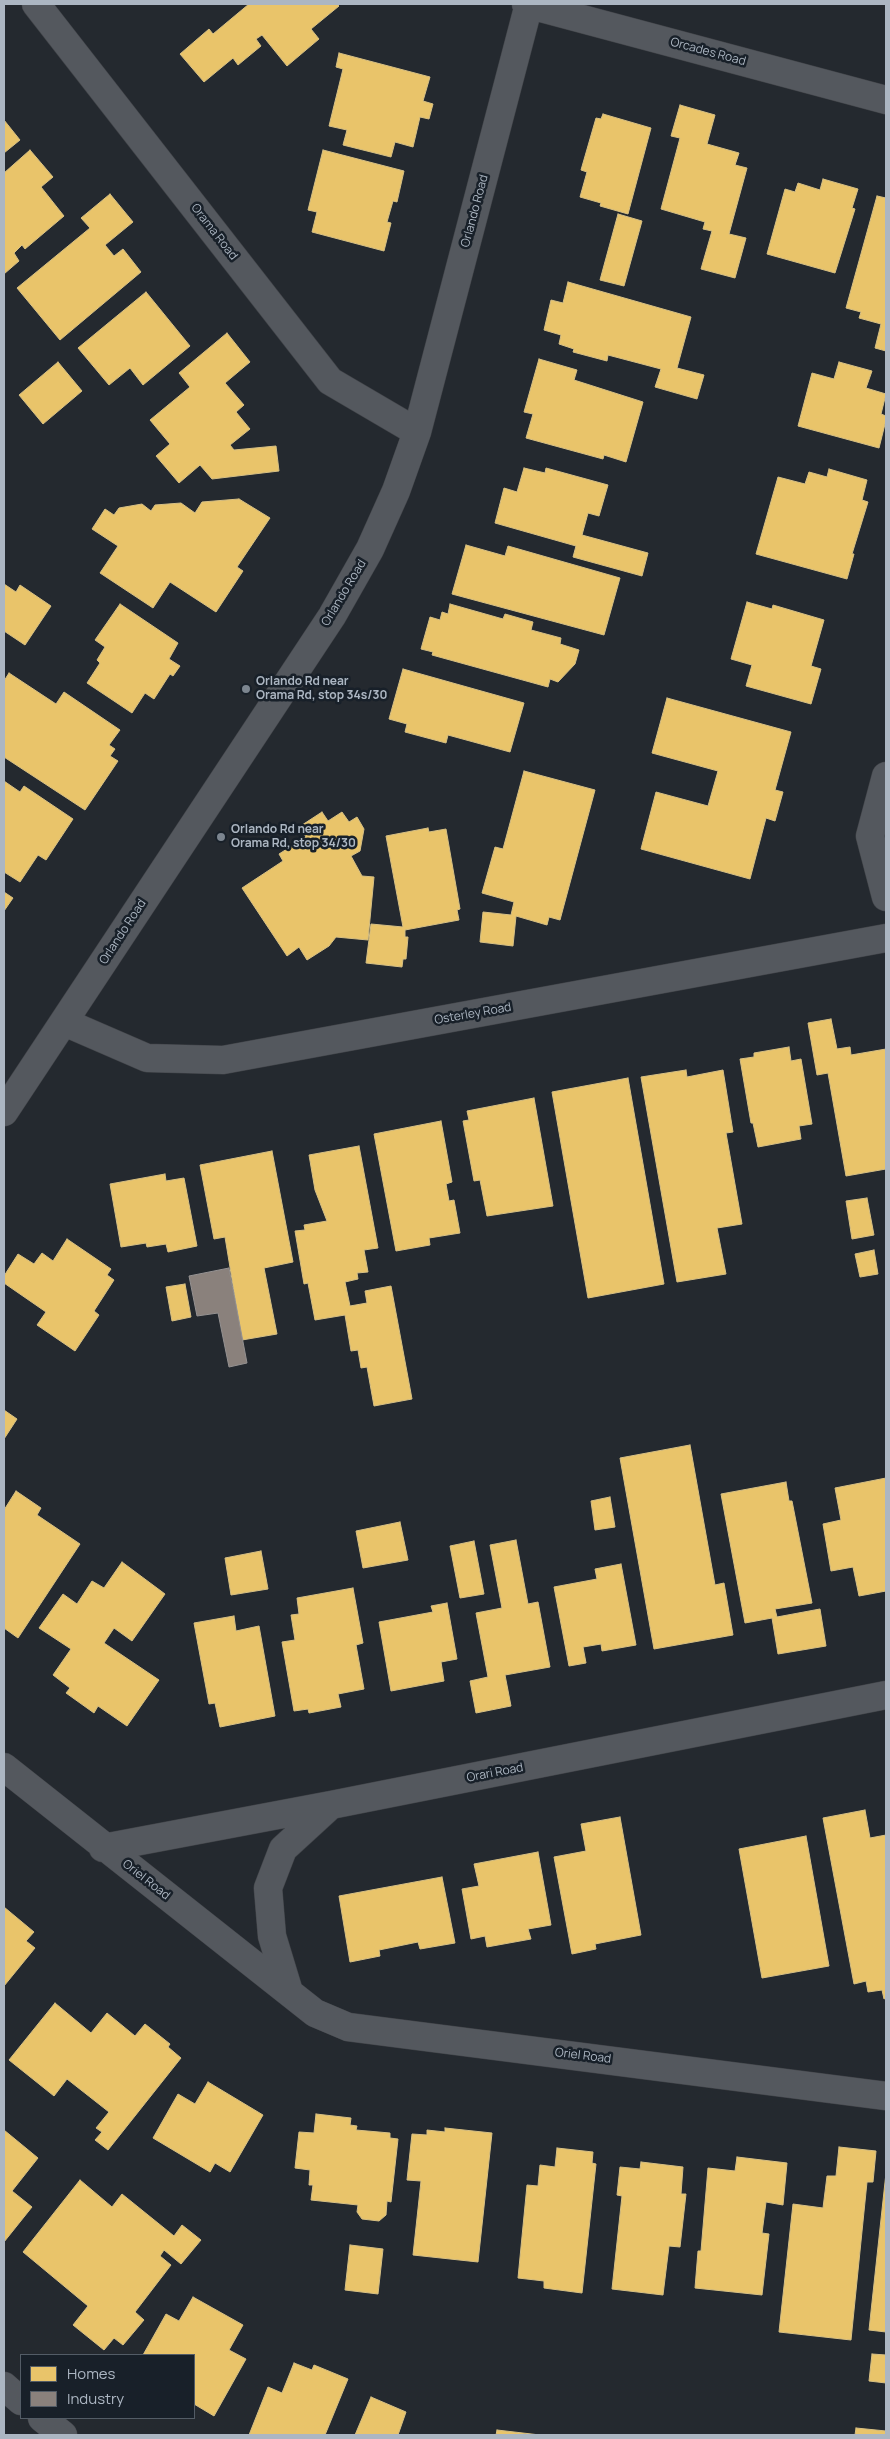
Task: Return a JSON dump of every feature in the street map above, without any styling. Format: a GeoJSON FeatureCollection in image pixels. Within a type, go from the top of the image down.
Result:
{"type":"FeatureCollection","features":[{"type":"Feature","properties":{"kind":"street","name":"Orama Road"},"geometry":{"type":"LineString","coordinates":[[36,4],[330,381],[417,432]]}},
{"type":"Feature","properties":{"kind":"street","name":"Orlando Road"},"geometry":{"type":"LineString","coordinates":[[4,1112],[332,616],[370,549],[396,491],[417,432],[527,4]]}},
{"type":"Feature","properties":{"kind":"street","name":"Orcades Road"},"geometry":{"type":"LineString","coordinates":[[527,4],[886,100]]}},
{"type":"Feature","properties":{"kind":"street"},"geometry":{"type":"LineString","coordinates":[[886,776],[870,836],[886,897]]}},
{"type":"Feature","properties":{"kind":"street","name":"Osterley Road"},"geometry":{"type":"LineString","coordinates":[[64,1022],[147,1058],[223,1060],[886,938]]}},
{"type":"Feature","properties":{"kind":"street","name":"Orari Road"},"geometry":{"type":"LineString","coordinates":[[104,1848],[886,1695]]}},
{"type":"Feature","properties":{"kind":"street","name":"Oriel Road"},"geometry":{"type":"LineString","coordinates":[[4,1767],[315,2013],[348,2027],[886,2096]]}},
{"type":"Feature","properties":{"kind":"street"},"geometry":{"type":"LineString","coordinates":[[289,1992],[272,1936],[268,1888],[283,1849],[331,1805]]}},
{"type":"Feature","properties":{"kind":"street"},"geometry":{"type":"LineString","coordinates":[[4,2386],[20,2400]]}},
{"type":"Feature","properties":{"kind":"street"},"geometry":{"type":"LineString","coordinates":[[43,2419],[63,2435]]}},
{"type":"Feature","properties":{"kind":"building: Homes"},"geometry":{"type":"Polygon","coordinates":[[[249,4],[337,4],[339,6],[311,29],[319,39],[287,66],[262,35],[256,39],[261,46],[238,65],[233,58],[204,82],[180,54],[209,29],[213,34],[249,4]]]}},
{"type":"Feature","properties":{"kind":"building: Homes"},"geometry":{"type":"Polygon","coordinates":[[[339,53],[430,77],[423,101],[433,104],[429,119],[420,117],[413,147],[395,142],[391,157],[343,145],[347,130],[329,126],[343,69],[336,67],[339,53]]]}},
{"type":"Feature","properties":{"kind":"building: Homes"},"geometry":{"type":"Polygon","coordinates":[[[680,105],[715,115],[707,144],[739,153],[735,165],[747,168],[729,234],[746,238],[735,278],[701,269],[712,231],[703,229],[705,222],[661,209],[680,138],[671,136],[680,105]]]}},
{"type":"Feature","properties":{"kind":"building: Homes"},"geometry":{"type":"Polygon","coordinates":[[[603,114],[651,128],[628,214],[600,206],[601,203],[580,197],[587,172],[581,170],[596,118],[601,119],[603,114]]]}},
{"type":"Feature","properties":{"kind":"building: Homes"},"geometry":{"type":"Polygon","coordinates":[[[4,120],[20,140],[4,153],[4,120]]]}},
{"type":"Feature","properties":{"kind":"building: Homes"},"geometry":{"type":"Polygon","coordinates":[[[30,150],[53,177],[41,187],[64,216],[25,249],[22,245],[14,253],[19,261],[4,274],[4,173],[30,150]]]}},
{"type":"Feature","properties":{"kind":"building: Homes"},"geometry":{"type":"Polygon","coordinates":[[[323,150],[404,171],[397,202],[393,201],[387,222],[391,223],[384,251],[312,232],[317,212],[308,210],[323,150]]]}},
{"type":"Feature","properties":{"kind":"building: Homes"},"geometry":{"type":"Polygon","coordinates":[[[823,179],[858,189],[852,208],[855,209],[835,273],[767,254],[785,189],[795,192],[798,183],[820,190],[823,179]]]}},
{"type":"Feature","properties":{"kind":"building: Homes"},"geometry":{"type":"Polygon","coordinates":[[[110,194],[133,222],[105,245],[114,256],[123,249],[141,272],[60,340],[17,288],[90,228],[81,218],[110,194]]]}},
{"type":"Feature","properties":{"kind":"building: Homes"},"geometry":{"type":"Polygon","coordinates":[[[877,196],[886,198],[886,351],[875,348],[881,324],[859,318],[861,312],[846,308],[877,196]]]}},
{"type":"Feature","properties":{"kind":"building: Homes"},"geometry":{"type":"Polygon","coordinates":[[[618,214],[642,221],[624,286],[600,280],[618,214]]]}},
{"type":"Feature","properties":{"kind":"building: Homes"},"geometry":{"type":"Polygon","coordinates":[[[568,282],[691,317],[677,368],[704,375],[697,399],[655,387],[661,369],[608,355],[607,361],[573,352],[574,349],[559,344],[561,335],[544,330],[551,300],[563,303],[568,282]]]}},
{"type":"Feature","properties":{"kind":"building: Homes"},"geometry":{"type":"Polygon","coordinates":[[[146,292],[190,346],[143,385],[130,368],[109,385],[78,348],[146,292]]]}},
{"type":"Feature","properties":{"kind":"building: Homes"},"geometry":{"type":"Polygon","coordinates":[[[227,333],[250,362],[225,383],[244,405],[236,412],[250,429],[230,445],[234,450],[276,446],[279,471],[212,479],[200,465],[179,483],[156,456],[170,444],[150,420],[190,387],[179,373],[227,333]]]}},
{"type":"Feature","properties":{"kind":"building: Homes"},"geometry":{"type":"Polygon","coordinates":[[[539,359],[577,370],[574,380],[643,402],[626,462],[604,455],[603,459],[526,438],[533,414],[524,412],[539,359]]]}},
{"type":"Feature","properties":{"kind":"building: Homes"},"geometry":{"type":"Polygon","coordinates":[[[58,362],[82,391],[43,424],[19,395],[58,362]]]}},
{"type":"Feature","properties":{"kind":"building: Homes"},"geometry":{"type":"Polygon","coordinates":[[[839,362],[872,371],[866,388],[886,394],[881,414],[886,416],[886,420],[879,448],[798,426],[812,373],[834,379],[839,362]]]}},
{"type":"Feature","properties":{"kind":"building: Homes"},"geometry":{"type":"Polygon","coordinates":[[[524,468],[545,473],[546,468],[608,485],[599,516],[588,513],[582,535],[648,553],[642,576],[573,557],[576,546],[495,523],[504,488],[517,492],[524,468]]]}},
{"type":"Feature","properties":{"kind":"building: Homes"},"geometry":{"type":"Polygon","coordinates":[[[829,469],[867,480],[862,500],[868,502],[852,554],[854,554],[847,579],[756,554],[778,477],[805,484],[809,472],[827,477],[829,469]]]}},
{"type":"Feature","properties":{"kind":"building: Homes"},"geometry":{"type":"Polygon","coordinates":[[[239,499],[270,518],[237,567],[243,571],[216,612],[170,582],[153,608],[100,573],[118,546],[92,529],[105,509],[114,515],[119,508],[142,504],[151,511],[155,505],[181,503],[195,513],[202,502],[239,499]]]}},
{"type":"Feature","properties":{"kind":"building: Homes"},"geometry":{"type":"Polygon","coordinates":[[[466,545],[505,556],[508,546],[620,578],[604,635],[452,594],[466,545]]]}},
{"type":"Feature","properties":{"kind":"building: Homes"},"geometry":{"type":"Polygon","coordinates":[[[4,584],[16,592],[20,585],[51,606],[25,645],[4,631],[4,584]]]}},
{"type":"Feature","properties":{"kind":"building: Homes"},"geometry":{"type":"Polygon","coordinates":[[[747,602],[772,609],[773,605],[824,620],[811,666],[821,669],[811,704],[746,686],[752,665],[731,659],[747,602]]]}},
{"type":"Feature","properties":{"kind":"building: Homes"},"geometry":{"type":"Polygon","coordinates":[[[120,604],[178,643],[169,659],[180,666],[173,676],[170,674],[154,699],[145,693],[132,713],[87,683],[100,663],[97,660],[105,647],[95,640],[120,604]]]}},
{"type":"Feature","properties":{"kind":"building: Homes"},"geometry":{"type":"Polygon","coordinates":[[[450,604],[503,619],[505,614],[533,622],[531,630],[561,638],[560,644],[579,650],[575,664],[558,682],[550,679],[548,687],[432,655],[433,652],[421,649],[430,617],[440,620],[442,612],[448,614],[450,604]]]}},
{"type":"Feature","properties":{"kind":"building: Homes"},"geometry":{"type":"Polygon","coordinates":[[[403,669],[524,703],[510,752],[448,735],[446,743],[405,732],[407,724],[389,719],[403,669]]]}},
{"type":"Feature","properties":{"kind":"building: Homes"},"geometry":{"type":"Polygon","coordinates":[[[9,673],[56,704],[64,692],[120,730],[109,745],[115,749],[110,756],[118,761],[85,810],[4,757],[4,681],[9,673]]]}},
{"type":"Feature","properties":{"kind":"building: Homes"},"geometry":{"type":"Polygon","coordinates":[[[667,698],[791,732],[775,790],[783,792],[775,821],[766,818],[750,879],[641,849],[656,792],[708,806],[718,771],[652,753],[667,698]]]}},
{"type":"Feature","properties":{"kind":"building: Homes"},"geometry":{"type":"Polygon","coordinates":[[[524,771],[595,790],[560,920],[549,917],[547,925],[516,916],[513,946],[480,942],[483,912],[511,915],[514,902],[482,893],[495,847],[503,849],[524,771]]]}},
{"type":"Feature","properties":{"kind":"building: Homes"},"geometry":{"type":"Polygon","coordinates":[[[4,781],[20,792],[24,786],[73,819],[46,860],[38,855],[20,882],[4,872],[4,781]]]}},
{"type":"Feature","properties":{"kind":"building: Homes"},"geometry":{"type":"Polygon","coordinates":[[[322,812],[328,821],[342,812],[349,822],[357,817],[364,829],[360,851],[351,856],[362,876],[374,877],[368,940],[336,937],[329,946],[307,960],[299,947],[287,956],[242,888],[283,861],[279,854],[306,837],[299,827],[322,812]]]}},
{"type":"Feature","properties":{"kind":"building: Homes"},"geometry":{"type":"Polygon","coordinates":[[[428,828],[429,832],[446,829],[460,909],[457,910],[459,920],[405,930],[405,937],[408,937],[406,959],[403,959],[402,967],[366,963],[371,924],[403,927],[386,836],[428,828]]]}},
{"type":"Feature","properties":{"kind":"building: Homes"},"geometry":{"type":"Polygon","coordinates":[[[4,892],[13,898],[4,911],[4,892]]]}},
{"type":"Feature","properties":{"kind":"building: Homes"},"geometry":{"type":"Polygon","coordinates":[[[831,1019],[837,1049],[850,1047],[851,1055],[886,1049],[886,1169],[846,1176],[828,1073],[817,1075],[808,1023],[831,1019]]]}},
{"type":"Feature","properties":{"kind":"building: Homes"},"geometry":{"type":"Polygon","coordinates":[[[789,1047],[791,1061],[801,1059],[812,1124],[799,1126],[801,1139],[758,1147],[753,1123],[751,1123],[740,1059],[754,1057],[754,1053],[789,1047]]]}},
{"type":"Feature","properties":{"kind":"building: Homes"},"geometry":{"type":"Polygon","coordinates":[[[686,1070],[687,1077],[723,1070],[733,1132],[726,1133],[742,1224],[717,1228],[726,1274],[677,1282],[641,1077],[686,1070]]]}},
{"type":"Feature","properties":{"kind":"building: Homes"},"geometry":{"type":"Polygon","coordinates":[[[628,1078],[664,1284],[588,1298],[552,1092],[628,1078]]]}},
{"type":"Feature","properties":{"kind":"building: Homes"},"geometry":{"type":"Polygon","coordinates":[[[534,1098],[553,1206],[487,1216],[480,1180],[474,1181],[463,1121],[469,1120],[467,1111],[534,1098]]]}},
{"type":"Feature","properties":{"kind":"building: Homes"},"geometry":{"type":"Polygon","coordinates":[[[441,1121],[452,1182],[446,1184],[449,1201],[454,1200],[460,1233],[429,1238],[430,1245],[396,1251],[374,1134],[441,1121]]]}},
{"type":"Feature","properties":{"kind":"building: Homes"},"geometry":{"type":"Polygon","coordinates":[[[359,1146],[378,1248],[364,1250],[368,1272],[357,1273],[358,1279],[345,1282],[350,1306],[367,1303],[365,1291],[391,1286],[412,1399],[374,1406],[367,1367],[361,1368],[358,1350],[351,1351],[345,1315],[315,1320],[308,1283],[304,1284],[295,1231],[305,1230],[304,1225],[327,1221],[315,1190],[309,1155],[359,1146]]]}},
{"type":"Feature","properties":{"kind":"building: Homes"},"geometry":{"type":"Polygon","coordinates":[[[272,1151],[293,1262],[264,1268],[277,1334],[242,1340],[225,1237],[214,1239],[200,1165],[272,1151]]]}},
{"type":"Feature","properties":{"kind":"building: Homes"},"geometry":{"type":"Polygon","coordinates":[[[165,1174],[166,1181],[184,1178],[197,1246],[168,1252],[166,1244],[147,1247],[146,1243],[121,1247],[110,1184],[165,1174]]]}},
{"type":"Feature","properties":{"kind":"building: Homes"},"geometry":{"type":"Polygon","coordinates":[[[867,1198],[874,1235],[852,1239],[846,1201],[867,1198]]]}},
{"type":"Feature","properties":{"kind":"building: Homes"},"geometry":{"type":"Polygon","coordinates":[[[67,1239],[111,1269],[107,1275],[114,1280],[94,1311],[99,1315],[75,1351],[37,1325],[46,1312],[4,1283],[4,1276],[18,1254],[34,1264],[42,1253],[53,1261],[67,1239]]]}},
{"type":"Feature","properties":{"kind":"building: Homes"},"geometry":{"type":"Polygon","coordinates":[[[874,1250],[878,1274],[860,1277],[855,1254],[874,1250]]]}},
{"type":"Feature","properties":{"kind":"building: Homes"},"geometry":{"type":"Polygon","coordinates":[[[185,1284],[191,1317],[172,1321],[166,1287],[185,1284]]]}},
{"type":"Feature","properties":{"kind":"building: Homes"},"geometry":{"type":"Polygon","coordinates":[[[4,1410],[17,1419],[4,1439],[4,1410]]]}},
{"type":"Feature","properties":{"kind":"building: Homes"},"geometry":{"type":"Polygon","coordinates":[[[690,1445],[715,1585],[724,1583],[733,1635],[654,1649],[620,1458],[690,1445]]]}},
{"type":"Feature","properties":{"kind":"building: Homes"},"geometry":{"type":"Polygon","coordinates":[[[886,1478],[886,1591],[859,1596],[853,1567],[831,1571],[823,1524],[841,1520],[835,1488],[886,1478]]]}},
{"type":"Feature","properties":{"kind":"building: Homes"},"geometry":{"type":"Polygon","coordinates":[[[786,1482],[789,1501],[792,1501],[812,1603],[775,1609],[777,1617],[820,1609],[826,1646],[778,1654],[772,1618],[745,1623],[721,1494],[786,1482]]]}},
{"type":"Feature","properties":{"kind":"building: Homes"},"geometry":{"type":"Polygon","coordinates":[[[16,1491],[41,1508],[37,1515],[80,1544],[18,1638],[4,1628],[4,1510],[16,1491]]]}},
{"type":"Feature","properties":{"kind":"building: Homes"},"geometry":{"type":"Polygon","coordinates":[[[610,1497],[615,1527],[595,1530],[591,1501],[610,1497]]]}},
{"type":"Feature","properties":{"kind":"building: Homes"},"geometry":{"type":"Polygon","coordinates":[[[400,1522],[408,1560],[363,1568],[356,1531],[400,1522]]]}},
{"type":"Feature","properties":{"kind":"building: Homes"},"geometry":{"type":"Polygon","coordinates":[[[516,1540],[528,1604],[538,1602],[550,1667],[505,1675],[511,1706],[476,1713],[470,1681],[488,1677],[476,1613],[502,1608],[490,1545],[516,1540]]]}},
{"type":"Feature","properties":{"kind":"building: Homes"},"geometry":{"type":"Polygon","coordinates":[[[474,1541],[484,1594],[460,1598],[450,1546],[474,1541]]]}},
{"type":"Feature","properties":{"kind":"building: Homes"},"geometry":{"type":"Polygon","coordinates":[[[261,1551],[268,1589],[231,1595],[225,1558],[261,1551]]]}},
{"type":"Feature","properties":{"kind":"building: Homes"},"geometry":{"type":"Polygon","coordinates":[[[122,1562],[165,1594],[132,1641],[114,1628],[104,1643],[159,1680],[127,1726],[98,1706],[94,1713],[66,1693],[70,1688],[53,1675],[71,1649],[39,1628],[63,1594],[77,1604],[92,1581],[104,1588],[122,1562]]]}},
{"type":"Feature","properties":{"kind":"building: Homes"},"geometry":{"type":"Polygon","coordinates":[[[621,1564],[636,1645],[602,1651],[601,1644],[583,1647],[586,1663],[569,1666],[554,1587],[597,1579],[595,1569],[621,1564]]]}},
{"type":"Feature","properties":{"kind":"building: Homes"},"geometry":{"type":"Polygon","coordinates":[[[353,1588],[363,1643],[356,1645],[364,1689],[338,1694],[341,1707],[309,1713],[308,1709],[294,1711],[282,1642],[295,1640],[291,1615],[299,1614],[297,1598],[353,1588]]]}},
{"type":"Feature","properties":{"kind":"building: Homes"},"geometry":{"type":"Polygon","coordinates":[[[447,1603],[457,1659],[441,1662],[444,1681],[391,1691],[379,1622],[433,1612],[431,1606],[447,1603]]]}},
{"type":"Feature","properties":{"kind":"building: Homes"},"geometry":{"type":"Polygon","coordinates":[[[234,1616],[236,1631],[259,1626],[275,1716],[220,1727],[215,1703],[209,1704],[194,1623],[234,1616]]]}},
{"type":"Feature","properties":{"kind":"building: Homes"},"geometry":{"type":"Polygon","coordinates":[[[865,1810],[870,1838],[886,1835],[886,1998],[884,1999],[882,1990],[868,1992],[866,1981],[854,1984],[823,1818],[865,1810]]]}},
{"type":"Feature","properties":{"kind":"building: Homes"},"geometry":{"type":"Polygon","coordinates":[[[620,1817],[641,1935],[595,1944],[596,1949],[572,1954],[554,1857],[586,1851],[581,1824],[620,1817]]]}},
{"type":"Feature","properties":{"kind":"building: Homes"},"geometry":{"type":"Polygon","coordinates":[[[806,1836],[829,1966],[762,1978],[739,1849],[806,1836]]]}},
{"type":"Feature","properties":{"kind":"building: Homes"},"geometry":{"type":"Polygon","coordinates":[[[538,1852],[551,1925],[528,1929],[531,1939],[487,1947],[485,1936],[471,1939],[462,1889],[479,1886],[474,1864],[538,1852]]]}},
{"type":"Feature","properties":{"kind":"building: Homes"},"geometry":{"type":"Polygon","coordinates":[[[442,1877],[455,1943],[420,1949],[418,1942],[379,1950],[380,1956],[350,1962],[339,1896],[442,1877]]]}},
{"type":"Feature","properties":{"kind":"building: Homes"},"geometry":{"type":"Polygon","coordinates":[[[4,1907],[34,1932],[26,1941],[35,1948],[4,1986],[4,1907]]]}},
{"type":"Feature","properties":{"kind":"building: Homes"},"geometry":{"type":"Polygon","coordinates":[[[55,2003],[91,2033],[107,2013],[135,2036],[145,2024],[170,2044],[168,2047],[181,2058],[108,2150],[95,2140],[102,2132],[96,2128],[109,2112],[67,2079],[54,2096],[9,2060],[55,2003]]]}},
{"type":"Feature","properties":{"kind":"building: Homes"},"geometry":{"type":"Polygon","coordinates":[[[208,2082],[263,2115],[230,2172],[215,2163],[210,2172],[153,2138],[178,2094],[195,2104],[208,2082]]]}},
{"type":"Feature","properties":{"kind":"building: Homes"},"geometry":{"type":"Polygon","coordinates":[[[316,2114],[351,2118],[350,2125],[357,2126],[356,2130],[390,2133],[390,2138],[398,2139],[391,2202],[387,2201],[386,2215],[379,2221],[362,2219],[357,2212],[358,2205],[311,2200],[313,2185],[309,2185],[310,2170],[295,2168],[299,2132],[314,2133],[316,2114]]]}},
{"type":"Feature","properties":{"kind":"building: Homes"},"geometry":{"type":"Polygon","coordinates":[[[445,2128],[492,2133],[478,2262],[413,2255],[421,2181],[407,2180],[412,2134],[427,2135],[427,2130],[445,2132],[445,2128]]]}},
{"type":"Feature","properties":{"kind":"building: Homes"},"geometry":{"type":"Polygon","coordinates":[[[4,2130],[38,2158],[12,2191],[32,2207],[4,2242],[4,2130]]]}},
{"type":"Feature","properties":{"kind":"building: Homes"},"geometry":{"type":"Polygon","coordinates":[[[839,2147],[876,2151],[873,2182],[867,2182],[851,2340],[779,2332],[793,2204],[823,2208],[827,2176],[836,2176],[839,2147]]]}},
{"type":"Feature","properties":{"kind":"building: Homes"},"geometry":{"type":"Polygon","coordinates":[[[557,2148],[593,2152],[592,2163],[596,2164],[582,2293],[544,2288],[544,2281],[518,2278],[527,2185],[538,2186],[540,2165],[555,2167],[557,2148]]]}},
{"type":"Feature","properties":{"kind":"building: Homes"},"geometry":{"type":"Polygon","coordinates":[[[737,2157],[787,2163],[783,2205],[766,2202],[762,2233],[769,2234],[762,2295],[695,2288],[698,2251],[701,2251],[708,2168],[735,2171],[737,2157]]]}},
{"type":"Feature","properties":{"kind":"building: Homes"},"geometry":{"type":"Polygon","coordinates":[[[641,2162],[683,2167],[681,2194],[686,2194],[680,2247],[669,2246],[663,2295],[612,2289],[622,2196],[617,2195],[620,2167],[640,2169],[641,2162]]]}},
{"type":"Feature","properties":{"kind":"building: Homes"},"geometry":{"type":"Polygon","coordinates":[[[886,2173],[886,2332],[869,2330],[886,2173]]]}},
{"type":"Feature","properties":{"kind":"building: Homes"},"geometry":{"type":"Polygon","coordinates":[[[80,2180],[112,2207],[122,2194],[174,2236],[182,2225],[201,2240],[181,2264],[164,2250],[160,2256],[171,2265],[135,2312],[144,2320],[123,2345],[114,2338],[104,2350],[73,2325],[88,2306],[23,2252],[80,2180]]]}},
{"type":"Feature","properties":{"kind":"building: Homes"},"geometry":{"type":"Polygon","coordinates":[[[350,2245],[383,2249],[378,2294],[345,2290],[350,2245]]]}},
{"type":"Feature","properties":{"kind":"building: Homes"},"geometry":{"type":"Polygon","coordinates":[[[193,2297],[243,2325],[229,2350],[246,2359],[214,2416],[195,2405],[195,2354],[144,2354],[166,2314],[179,2321],[193,2297]]]}},
{"type":"Feature","properties":{"kind":"building: Homes"},"geometry":{"type":"Polygon","coordinates":[[[872,2354],[886,2355],[886,2383],[869,2381],[872,2354]]]}},
{"type":"Feature","properties":{"kind":"building: Homes"},"geometry":{"type":"Polygon","coordinates":[[[294,2363],[312,2370],[314,2365],[348,2379],[325,2435],[249,2435],[268,2387],[282,2393],[294,2363]]]}},
{"type":"Feature","properties":{"kind":"building: Homes"},"geometry":{"type":"Polygon","coordinates":[[[371,2397],[406,2412],[398,2435],[355,2435],[371,2397]]]}},
{"type":"Feature","properties":{"kind":"building: Homes"},"geometry":{"type":"Polygon","coordinates":[[[856,2428],[886,2431],[886,2435],[855,2435],[856,2428]]]}},
{"type":"Feature","properties":{"kind":"building: Homes"},"geometry":{"type":"Polygon","coordinates":[[[497,2430],[540,2435],[496,2435],[497,2430]]]}},
{"type":"Feature","properties":{"kind":"building: Industry"},"geometry":{"type":"Polygon","coordinates":[[[229,1268],[247,1363],[229,1367],[218,1313],[197,1316],[189,1276],[229,1268]]]}},
{"type":"Feature","properties":{"kind":"place","name":"Orlando Rd near Orama Rd, stop 34s/30"},"geometry":{"type":"Point","coordinates":[246,689]}},
{"type":"Feature","properties":{"kind":"place","name":"Orlando Rd near Orama Rd, stop 34/30"},"geometry":{"type":"Point","coordinates":[221,837]}}]}
